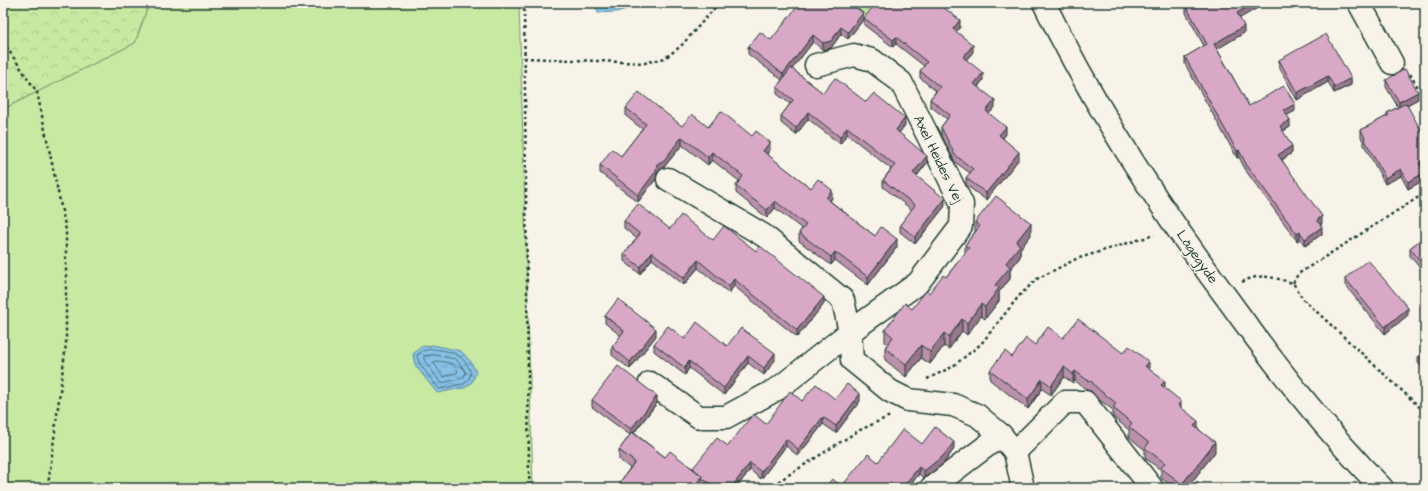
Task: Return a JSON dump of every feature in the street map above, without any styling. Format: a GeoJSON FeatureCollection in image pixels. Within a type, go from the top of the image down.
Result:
{"type":"FeatureCollection","features":[{"type":"Feature","properties":{"kind":"street","name":"Lågegyde"},"geometry":{"type":"LineString","coordinates":[[1044,3],[1092,94],[1120,142],[1174,224],[1255,338],[1342,446],[1382,488]]}},
{"type":"Feature","properties":{"kind":"street"},"geometry":{"type":"LineString","coordinates":[[1359,3],[1392,63]]}},
{"type":"Feature","properties":{"kind":"street","name":"Axel Heides Vej"},"geometry":{"type":"LineString","coordinates":[[650,383],[699,417],[726,417],[779,388],[850,332],[918,283],[961,226],[962,204],[901,82],[872,60],[854,55],[816,65]]}},
{"type":"Feature","properties":{"kind":"street"},"geometry":{"type":"LineString","coordinates":[[668,179],[763,235],[843,300],[850,332],[852,360],[890,391],[908,400],[953,405],[977,415],[1001,435],[1015,452],[1023,488]]}},
{"type":"Feature","properties":{"kind":"street"},"geometry":{"type":"LineString","coordinates":[[1015,452],[1065,402],[1085,402],[1152,488]]}},
{"type":"Feature","properties":{"kind":"street"},"geometry":{"type":"LineString","coordinates":[[931,488],[1001,435]]}},
{"type":"Feature","properties":{"kind":"path"},"geometry":{"type":"LineString","coordinates":[[524,3],[528,475],[530,488]]}},
{"type":"Feature","properties":{"kind":"path"},"geometry":{"type":"LineString","coordinates":[[524,58],[645,63],[665,58],[681,46],[719,3]]}},
{"type":"Feature","properties":{"kind":"path"},"geometry":{"type":"LineString","coordinates":[[3,42],[37,92],[66,230],[66,344],[48,488]]}},
{"type":"Feature","properties":{"kind":"path"},"geometry":{"type":"LineString","coordinates":[[1392,63],[1407,70],[1425,99]]}},
{"type":"Feature","properties":{"kind":"path"},"geometry":{"type":"LineString","coordinates":[[1425,193],[1298,274],[1293,283],[1303,299],[1425,412]]}},
{"type":"Feature","properties":{"kind":"path"},"geometry":{"type":"LineString","coordinates":[[768,488],[858,431],[898,413],[921,382],[952,367],[981,344],[1019,296],[1037,279],[1076,259],[1158,234],[1174,224]]}},
{"type":"Feature","properties":{"kind":"green space"},"geometry":{"type":"Polygon","coordinates":[[[3,3],[149,3],[135,43],[3,109],[3,3]]]}},
{"type":"Feature","properties":{"kind":"green space"},"geometry":{"type":"Polygon","coordinates":[[[149,3],[519,3],[533,488],[3,488],[3,109],[135,43],[149,3]]]}},
{"type":"Feature","properties":{"kind":"green space"},"geometry":{"type":"Polygon","coordinates":[[[840,3],[878,3],[864,22],[840,3]]]}},
{"type":"Feature","properties":{"kind":"water"},"geometry":{"type":"Polygon","coordinates":[[[594,3],[641,3],[641,5],[616,12],[598,13],[594,3]]]}},
{"type":"Feature","properties":{"kind":"water"},"geometry":{"type":"Polygon","coordinates":[[[433,345],[461,351],[471,362],[476,372],[472,382],[465,388],[437,393],[415,365],[413,354],[421,347],[433,345]]]}},
{"type":"Feature","properties":{"kind":"building"},"geometry":{"type":"Polygon","coordinates":[[[800,3],[850,3],[863,13],[848,32],[841,27],[831,41],[823,43],[813,35],[783,74],[748,47],[760,32],[771,40],[800,3]]]}},
{"type":"Feature","properties":{"kind":"building"},"geometry":{"type":"Polygon","coordinates":[[[876,3],[932,3],[937,7],[939,4],[960,20],[953,29],[973,45],[963,57],[983,73],[974,84],[995,100],[986,111],[1006,127],[999,135],[1019,152],[986,193],[966,178],[973,169],[955,155],[941,127],[950,115],[930,99],[940,87],[920,71],[927,62],[896,37],[893,40],[864,18],[876,3]]]}},
{"type":"Feature","properties":{"kind":"building"},"geometry":{"type":"Polygon","coordinates":[[[1192,3],[1254,3],[1237,13],[1244,26],[1214,44],[1249,106],[1284,86],[1295,104],[1284,110],[1290,120],[1280,126],[1292,146],[1278,155],[1322,216],[1317,220],[1322,227],[1305,239],[1300,232],[1297,234],[1246,164],[1239,150],[1237,151],[1185,57],[1207,44],[1186,6],[1192,3]]]}},
{"type":"Feature","properties":{"kind":"building"},"geometry":{"type":"Polygon","coordinates":[[[1326,34],[1351,78],[1334,87],[1328,76],[1297,93],[1279,60],[1326,34]]]}},
{"type":"Feature","properties":{"kind":"building"},"geometry":{"type":"Polygon","coordinates":[[[791,68],[823,93],[835,78],[866,102],[874,93],[905,118],[896,130],[927,156],[913,173],[945,199],[915,237],[900,225],[915,205],[883,180],[895,165],[847,127],[840,137],[808,112],[796,128],[781,116],[793,100],[777,87],[791,68]]]}},
{"type":"Feature","properties":{"kind":"building"},"geometry":{"type":"Polygon","coordinates":[[[1405,69],[1418,92],[1399,102],[1386,80],[1405,69]]]}},
{"type":"Feature","properties":{"kind":"building"},"geometry":{"type":"Polygon","coordinates":[[[639,92],[682,126],[692,114],[708,127],[721,111],[752,136],[756,131],[770,142],[763,151],[811,188],[818,179],[832,190],[826,198],[875,236],[881,227],[897,239],[868,277],[835,252],[831,257],[799,233],[806,225],[775,201],[767,210],[736,186],[743,176],[712,152],[708,157],[682,137],[664,160],[657,164],[656,171],[638,195],[600,165],[612,149],[621,156],[646,124],[626,108],[639,92]]]}},
{"type":"Feature","properties":{"kind":"building"},"geometry":{"type":"Polygon","coordinates":[[[1406,103],[1425,138],[1425,159],[1419,163],[1424,173],[1408,182],[1401,169],[1385,178],[1361,130],[1389,115],[1387,113],[1406,103]]]}},
{"type":"Feature","properties":{"kind":"building"},"geometry":{"type":"Polygon","coordinates":[[[996,196],[1031,223],[1016,242],[1020,245],[1006,263],[1010,267],[995,285],[999,288],[985,307],[981,304],[967,323],[962,319],[949,337],[944,333],[930,352],[921,345],[906,364],[885,348],[893,337],[885,330],[905,303],[912,309],[926,291],[929,293],[943,275],[946,277],[969,248],[965,245],[980,226],[975,222],[996,196]]]}},
{"type":"Feature","properties":{"kind":"building"},"geometry":{"type":"Polygon","coordinates":[[[638,204],[670,229],[681,215],[713,240],[724,226],[756,251],[760,246],[824,297],[797,330],[734,279],[729,286],[698,260],[684,278],[652,252],[640,267],[624,254],[640,234],[624,221],[638,204]]]}},
{"type":"Feature","properties":{"kind":"building"},"geometry":{"type":"Polygon","coordinates":[[[1425,236],[1425,267],[1410,248],[1425,236]]]}},
{"type":"Feature","properties":{"kind":"building"},"geometry":{"type":"Polygon","coordinates":[[[1368,260],[1408,308],[1385,327],[1345,278],[1368,260]]]}},
{"type":"Feature","properties":{"kind":"building"},"geometry":{"type":"Polygon","coordinates":[[[618,299],[656,329],[630,362],[612,347],[624,331],[605,316],[618,299]]]}},
{"type":"Feature","properties":{"kind":"building"},"geometry":{"type":"Polygon","coordinates":[[[1078,319],[1123,353],[1129,346],[1149,362],[1145,366],[1165,381],[1161,385],[1181,401],[1178,405],[1198,421],[1194,426],[1215,442],[1182,484],[1161,468],[1165,463],[1145,448],[1149,443],[1129,427],[1132,423],[1113,408],[1116,403],[1098,389],[1091,381],[1087,380],[1075,371],[1073,374],[1064,367],[1051,386],[1042,379],[1028,399],[990,370],[1005,351],[1012,357],[1026,338],[1035,345],[1048,327],[1063,338],[1078,319]]]}},
{"type":"Feature","properties":{"kind":"building"},"geometry":{"type":"Polygon","coordinates":[[[697,322],[727,346],[741,328],[775,353],[764,368],[748,356],[724,388],[689,361],[685,368],[654,344],[668,326],[685,339],[697,322]]]}},
{"type":"Feature","properties":{"kind":"building"},"geometry":{"type":"Polygon","coordinates":[[[1425,349],[1425,363],[1418,356],[1425,349]]]}},
{"type":"Feature","properties":{"kind":"building"},"geometry":{"type":"Polygon","coordinates":[[[618,366],[657,396],[631,429],[592,400],[618,366]]]}},
{"type":"Feature","properties":{"kind":"building"},"geometry":{"type":"Polygon","coordinates":[[[816,384],[835,399],[847,384],[860,394],[836,426],[823,417],[798,449],[786,439],[761,472],[750,463],[731,488],[716,488],[702,478],[702,476],[693,468],[717,438],[728,446],[753,414],[766,424],[790,391],[802,401],[816,384]]]}},
{"type":"Feature","properties":{"kind":"building"},"geometry":{"type":"Polygon","coordinates":[[[935,427],[954,442],[943,456],[924,471],[919,467],[902,488],[825,488],[832,479],[842,486],[868,454],[878,462],[903,429],[922,444],[935,427]]]}},
{"type":"Feature","properties":{"kind":"building"},"geometry":{"type":"Polygon","coordinates":[[[632,432],[665,457],[670,451],[702,476],[693,488],[627,488],[620,482],[635,462],[619,450],[632,432]]]}},
{"type":"Feature","properties":{"kind":"building"},"geometry":{"type":"Polygon","coordinates":[[[1197,481],[1206,488],[1192,488],[1197,481]]]}}]}
